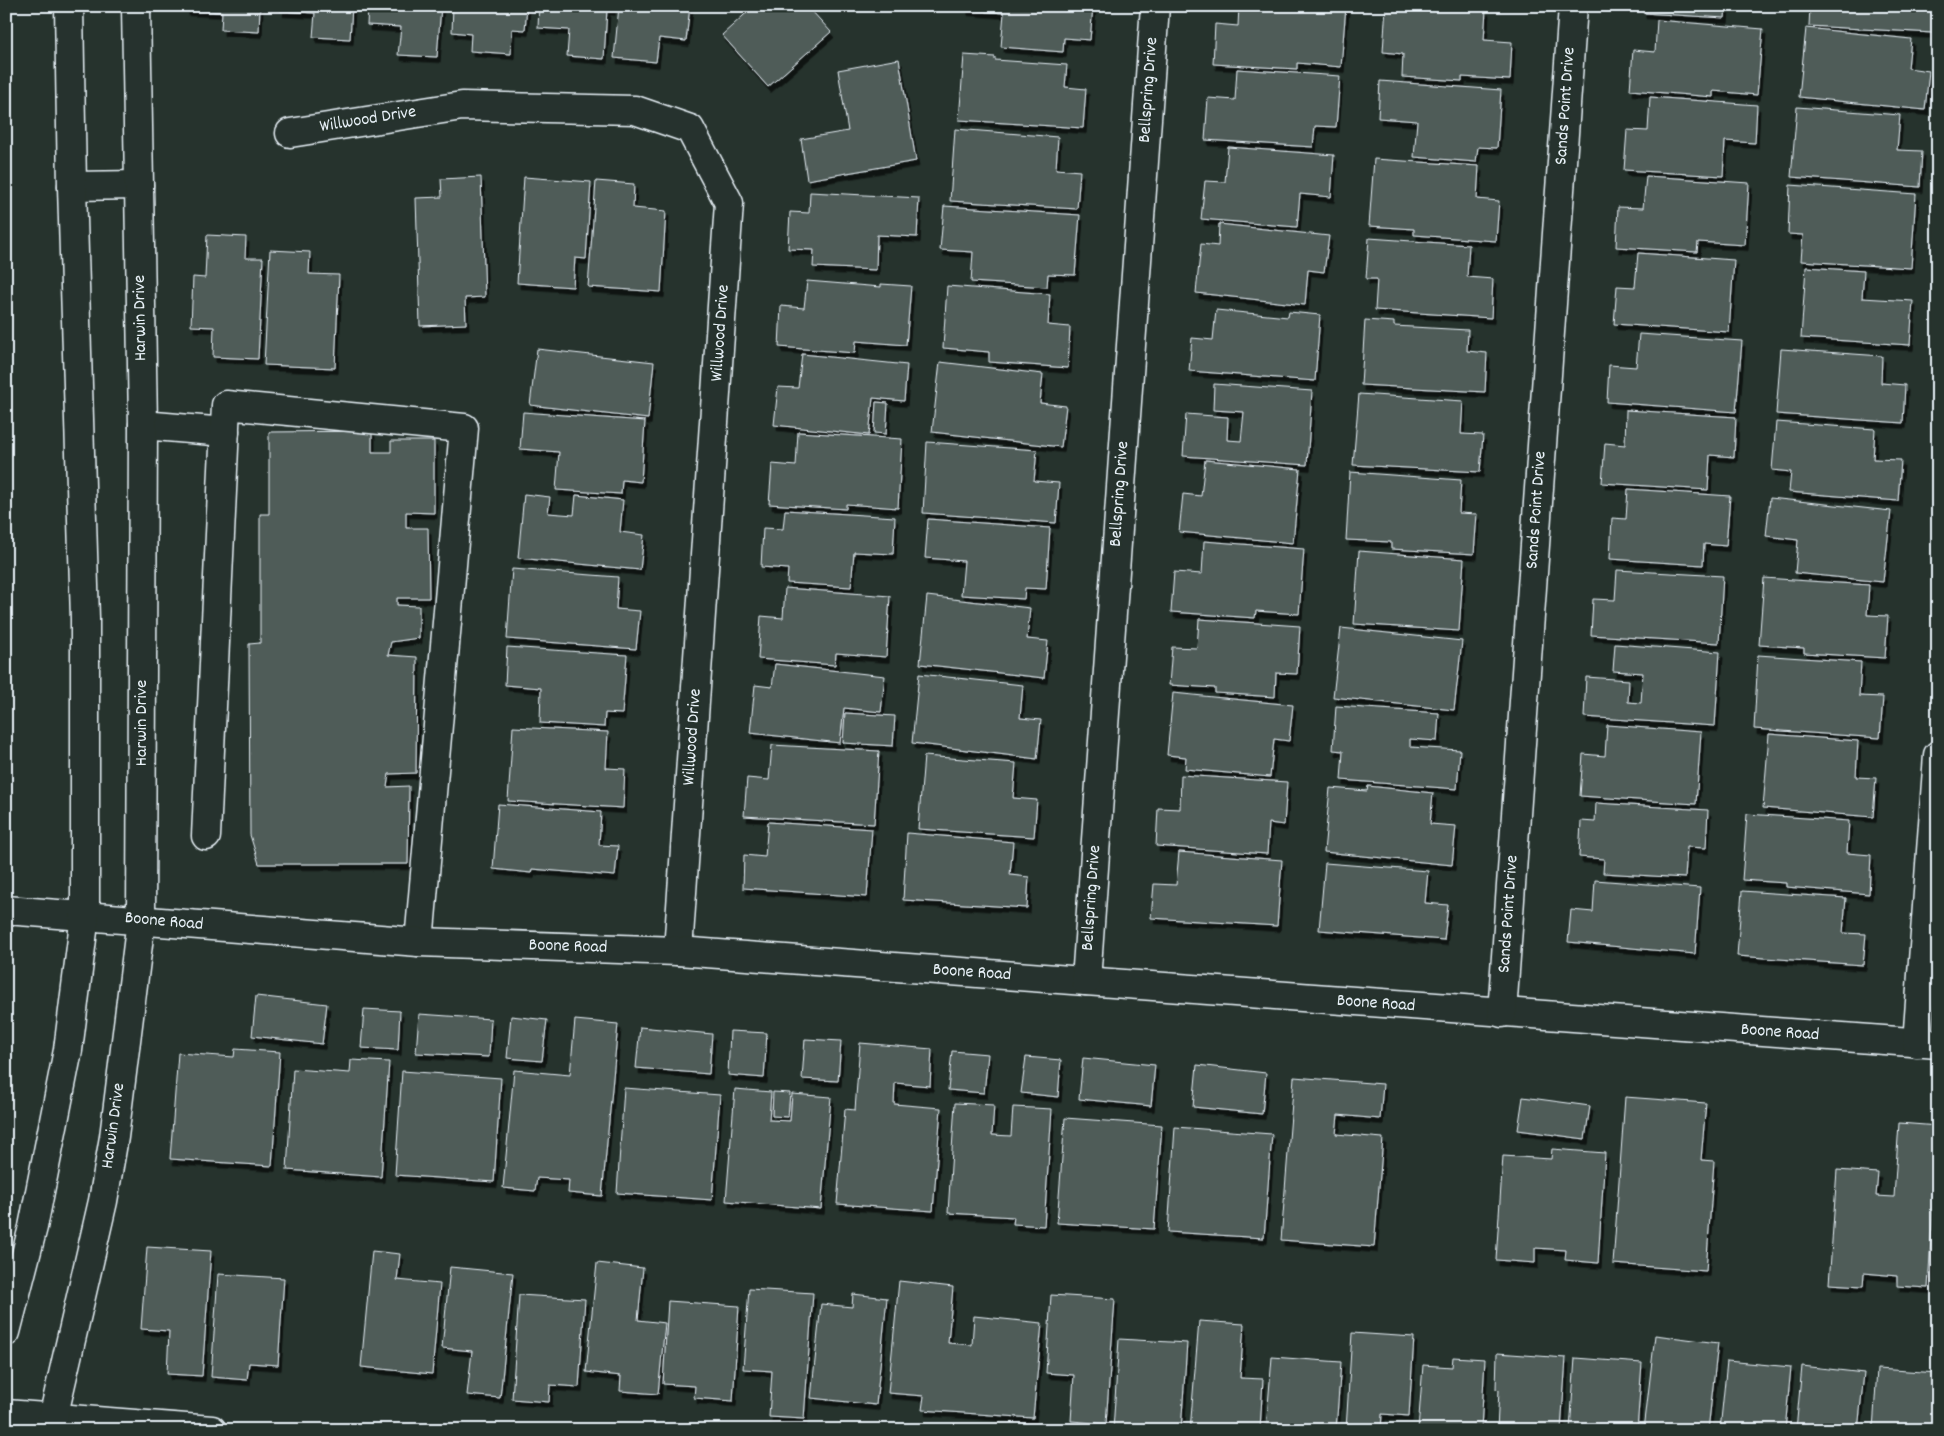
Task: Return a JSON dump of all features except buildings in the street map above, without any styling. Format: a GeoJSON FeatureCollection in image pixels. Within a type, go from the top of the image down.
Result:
{"type":"FeatureCollection","features":[{"type":"Feature","properties":{"kind":"street"},"geometry":{"type":"LineString","coordinates":[[6,1332],[33,1227],[68,1050],[85,915],[85,619],[72,186],[69,6]]}},
{"type":"Feature","properties":{"kind":"street","name":"Harwin Drive"},"geometry":{"type":"LineString","coordinates":[[51,1424],[103,1201],[114,1137],[141,920],[143,425],[136,6]]}},
{"type":"Feature","properties":{"kind":"street","name":"Bellspring Drive"},"geometry":{"type":"LineString","coordinates":[[1086,981],[1155,6]]}},
{"type":"Feature","properties":{"kind":"street","name":"Sands Point Drive"},"geometry":{"type":"LineString","coordinates":[[1502,1013],[1573,6]]}},
{"type":"Feature","properties":{"kind":"street","name":"Willwood Drive"},"geometry":{"type":"LineString","coordinates":[[290,133],[462,106],[635,110],[690,129],[730,203],[678,951]]}},
{"type":"Feature","properties":{"kind":"street"},"geometry":{"type":"LineString","coordinates":[[72,186],[139,185]]}},
{"type":"Feature","properties":{"kind":"street"},"geometry":{"type":"LineString","coordinates":[[206,836],[226,405],[464,428],[419,942]]}},
{"type":"Feature","properties":{"kind":"street"},"geometry":{"type":"LineString","coordinates":[[143,425],[224,432]]}},
{"type":"Feature","properties":{"kind":"street"},"geometry":{"type":"LineString","coordinates":[[1927,1044],[1938,755]]}},
{"type":"Feature","properties":{"kind":"street","name":"Boone Road"},"geometry":{"type":"LineString","coordinates":[[6,910],[419,942],[678,951],[1927,1044]]}},
{"type":"Feature","properties":{"kind":"street"},"geometry":{"type":"LineString","coordinates":[[6,1414],[51,1424],[212,1430]]}}]}
